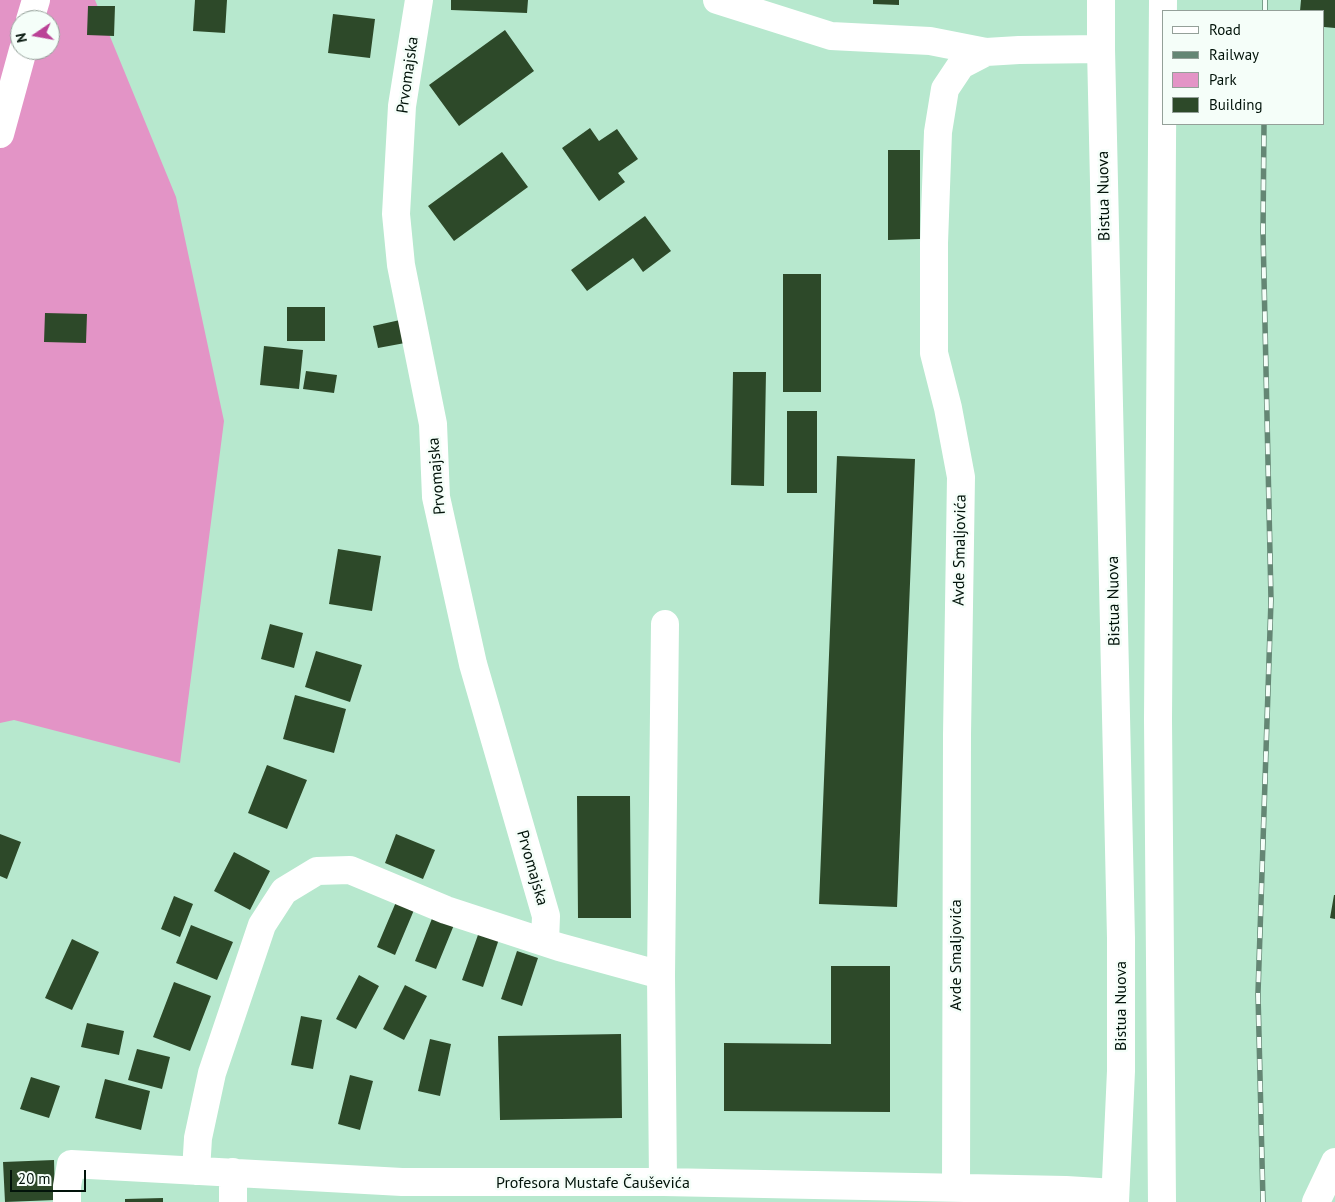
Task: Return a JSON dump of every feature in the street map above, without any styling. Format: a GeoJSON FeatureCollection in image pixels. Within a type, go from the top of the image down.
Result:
{"type":"FeatureCollection","features":[{"type":"Feature","properties":{"kind":"main road","name":"Prvomajska"},"geometry":{"type":"LineString","coordinates":[[420,0],[402,106],[396,214],[401,265],[433,424],[436,497],[473,664],[546,916],[544,942]]}},
{"type":"Feature","properties":{"kind":"main road"},"geometry":{"type":"LineString","coordinates":[[717,0],[831,36],[930,41],[986,52]]}},
{"type":"Feature","properties":{"kind":"main road","name":"Bistua Nuova"},"geometry":{"type":"LineString","coordinates":[[1102,0],[1101,49],[1121,938],[1121,1071],[1115,1197]]}},
{"type":"Feature","properties":{"kind":"main road","name":"Avde Smaljovića"},"geometry":{"type":"LineString","coordinates":[[956,1188],[957,744],[961,477],[948,408],[934,353],[934,243],[938,132],[945,89],[960,65],[986,52],[1101,49]]}},
{"type":"Feature","properties":{"kind":"main road"},"geometry":{"type":"LineString","coordinates":[[0,134],[14,60]]}},
{"type":"Feature","properties":{"kind":"main road"},"geometry":{"type":"LineString","coordinates":[[1162,125],[1158,719],[1162,1202]]}},
{"type":"Feature","properties":{"kind":"main road"},"geometry":{"type":"LineString","coordinates":[[663,1182],[661,975],[665,624]]}},
{"type":"Feature","properties":{"kind":"main road"},"geometry":{"type":"LineString","coordinates":[[196,1170],[198,1138],[212,1074],[262,925],[284,891],[317,871],[350,870],[446,910],[544,942],[661,975]]}},
{"type":"Feature","properties":{"kind":"main road"},"geometry":{"type":"LineString","coordinates":[[1316,1202],[1335,1162]]}},
{"type":"Feature","properties":{"kind":"main road","name":"Profesora Mustafe Čauševića"},"geometry":{"type":"LineString","coordinates":[[67,1202],[67,1186],[71,1164],[233,1172],[401,1192],[663,1182],[956,1188],[1115,1197]]}},
{"type":"Feature","properties":{"kind":"main road"},"geometry":{"type":"LineString","coordinates":[[233,1172],[233,1202]]}},
{"type":"Feature","properties":{"kind":"green space"},"geometry":{"type":"Polygon","coordinates":[[[0,0],[95,0],[176,197],[224,421],[180,763],[14,720],[0,723],[0,0]]]}},
{"type":"Feature","properties":{"kind":"building"},"geometry":{"type":"Polygon","coordinates":[[[195,0],[227,0],[225,33],[193,31],[195,0]]]}},
{"type":"Feature","properties":{"kind":"building"},"geometry":{"type":"Polygon","coordinates":[[[451,0],[528,0],[527,13],[451,10],[451,0]]]}},
{"type":"Feature","properties":{"kind":"building"},"geometry":{"type":"Polygon","coordinates":[[[873,0],[899,0],[899,5],[873,4],[873,0]]]}},
{"type":"Feature","properties":{"kind":"building"},"geometry":{"type":"Polygon","coordinates":[[[1301,0],[1335,0],[1335,28],[1325,27],[1325,10],[1300,10],[1301,0]]]}},
{"type":"Feature","properties":{"kind":"building"},"geometry":{"type":"Polygon","coordinates":[[[88,6],[115,6],[114,36],[87,35],[88,6]]]}},
{"type":"Feature","properties":{"kind":"building"},"geometry":{"type":"Polygon","coordinates":[[[333,14],[375,19],[370,58],[328,53],[333,14]]]}},
{"type":"Feature","properties":{"kind":"building"},"geometry":{"type":"Polygon","coordinates":[[[505,30],[534,71],[459,126],[429,85],[505,30]]]}},
{"type":"Feature","properties":{"kind":"building"},"geometry":{"type":"Polygon","coordinates":[[[590,128],[599,141],[617,129],[638,159],[618,173],[625,182],[599,201],[562,148],[590,128]]]}},
{"type":"Feature","properties":{"kind":"building"},"geometry":{"type":"Polygon","coordinates":[[[888,150],[920,150],[920,239],[888,240],[888,150]]]}},
{"type":"Feature","properties":{"kind":"building"},"geometry":{"type":"Polygon","coordinates":[[[502,152],[528,187],[454,241],[428,206],[502,152]]]}},
{"type":"Feature","properties":{"kind":"building"},"geometry":{"type":"Polygon","coordinates":[[[645,216],[671,251],[643,272],[633,258],[587,291],[571,270],[645,216]]]}},
{"type":"Feature","properties":{"kind":"building"},"geometry":{"type":"Polygon","coordinates":[[[783,274],[821,274],[821,392],[783,392],[783,274]]]}},
{"type":"Feature","properties":{"kind":"building"},"geometry":{"type":"Polygon","coordinates":[[[287,307],[325,307],[325,341],[287,341],[287,307]]]}},
{"type":"Feature","properties":{"kind":"building"},"geometry":{"type":"Polygon","coordinates":[[[45,313],[87,314],[86,343],[44,342],[45,313]]]}},
{"type":"Feature","properties":{"kind":"building"},"geometry":{"type":"Polygon","coordinates":[[[400,320],[405,343],[378,348],[373,326],[400,320]]]}},
{"type":"Feature","properties":{"kind":"building"},"geometry":{"type":"Polygon","coordinates":[[[264,346],[303,350],[299,389],[260,385],[264,346]]]}},
{"type":"Feature","properties":{"kind":"building"},"geometry":{"type":"Polygon","coordinates":[[[306,371],[337,375],[334,393],[303,389],[306,371]]]}},
{"type":"Feature","properties":{"kind":"building"},"geometry":{"type":"Polygon","coordinates":[[[733,372],[766,372],[764,486],[731,485],[733,372]]]}},
{"type":"Feature","properties":{"kind":"building"},"geometry":{"type":"Polygon","coordinates":[[[787,411],[817,411],[817,493],[787,493],[787,411]]]}},
{"type":"Feature","properties":{"kind":"building"},"geometry":{"type":"Polygon","coordinates":[[[837,456],[915,459],[897,907],[819,904],[837,456]]]}},
{"type":"Feature","properties":{"kind":"building"},"geometry":{"type":"Polygon","coordinates":[[[338,549],[381,556],[372,611],[329,604],[338,549]]]}},
{"type":"Feature","properties":{"kind":"building"},"geometry":{"type":"Polygon","coordinates":[[[270,624],[303,633],[294,668],[261,659],[270,624]]]}},
{"type":"Feature","properties":{"kind":"building"},"geometry":{"type":"Polygon","coordinates":[[[316,651],[362,665],[350,702],[305,687],[316,651]]]}},
{"type":"Feature","properties":{"kind":"building"},"geometry":{"type":"Polygon","coordinates":[[[295,695],[346,709],[334,753],[283,739],[295,695]]]}},
{"type":"Feature","properties":{"kind":"building"},"geometry":{"type":"Polygon","coordinates":[[[267,765],[307,780],[287,829],[248,813],[267,765]]]}},
{"type":"Feature","properties":{"kind":"building"},"geometry":{"type":"Polygon","coordinates":[[[577,796],[630,796],[631,918],[578,918],[577,796]]]}},
{"type":"Feature","properties":{"kind":"building"},"geometry":{"type":"Polygon","coordinates":[[[0,834],[21,842],[7,879],[0,876],[0,834]]]}},
{"type":"Feature","properties":{"kind":"building"},"geometry":{"type":"Polygon","coordinates":[[[396,834],[435,850],[423,879],[385,863],[396,834]]]}},
{"type":"Feature","properties":{"kind":"building"},"geometry":{"type":"Polygon","coordinates":[[[234,852],[270,871],[250,910],[214,891],[234,852]]]}},
{"type":"Feature","properties":{"kind":"building"},"geometry":{"type":"Polygon","coordinates":[[[1335,895],[1335,919],[1330,918],[1335,895]]]}},
{"type":"Feature","properties":{"kind":"building"},"geometry":{"type":"Polygon","coordinates":[[[174,896],[193,904],[180,937],[161,929],[174,896]]]}},
{"type":"Feature","properties":{"kind":"building"},"geometry":{"type":"Polygon","coordinates":[[[396,902],[414,910],[395,955],[377,947],[396,902]]]}},
{"type":"Feature","properties":{"kind":"building"},"geometry":{"type":"Polygon","coordinates":[[[435,911],[456,920],[436,969],[415,961],[435,911]]]}},
{"type":"Feature","properties":{"kind":"building"},"geometry":{"type":"Polygon","coordinates":[[[191,925],[233,942],[217,980],[176,963],[191,925]]]}},
{"type":"Feature","properties":{"kind":"building"},"geometry":{"type":"Polygon","coordinates":[[[479,932],[499,939],[483,987],[462,980],[479,932]]]}},
{"type":"Feature","properties":{"kind":"building"},"geometry":{"type":"Polygon","coordinates":[[[72,939],[99,952],[72,1010],[45,998],[72,939]]]}},
{"type":"Feature","properties":{"kind":"building"},"geometry":{"type":"Polygon","coordinates":[[[517,951],[538,958],[522,1006],[501,999],[517,951]]]}},
{"type":"Feature","properties":{"kind":"building"},"geometry":{"type":"Polygon","coordinates":[[[831,966],[890,966],[890,1112],[724,1111],[724,1043],[831,1044],[831,966]]]}},
{"type":"Feature","properties":{"kind":"building"},"geometry":{"type":"Polygon","coordinates":[[[359,975],[379,986],[356,1029],[336,1019],[359,975]]]}},
{"type":"Feature","properties":{"kind":"building"},"geometry":{"type":"Polygon","coordinates":[[[174,982],[211,996],[190,1051],[153,1037],[174,982]]]}},
{"type":"Feature","properties":{"kind":"building"},"geometry":{"type":"Polygon","coordinates":[[[405,985],[427,996],[404,1040],[383,1029],[405,985]]]}},
{"type":"Feature","properties":{"kind":"building"},"geometry":{"type":"Polygon","coordinates":[[[301,1016],[322,1020],[313,1069],[291,1065],[301,1016]]]}},
{"type":"Feature","properties":{"kind":"building"},"geometry":{"type":"Polygon","coordinates":[[[87,1023],[124,1031],[119,1055],[81,1047],[87,1023]]]}},
{"type":"Feature","properties":{"kind":"building"},"geometry":{"type":"Polygon","coordinates":[[[621,1034],[622,1118],[500,1120],[498,1036],[621,1034]]]}},
{"type":"Feature","properties":{"kind":"building"},"geometry":{"type":"Polygon","coordinates":[[[430,1039],[451,1044],[440,1096],[418,1091],[430,1039]]]}},
{"type":"Feature","properties":{"kind":"building"},"geometry":{"type":"Polygon","coordinates":[[[137,1049],[170,1057],[162,1089],[128,1080],[137,1049]]]}},
{"type":"Feature","properties":{"kind":"building"},"geometry":{"type":"Polygon","coordinates":[[[350,1075],[373,1081],[360,1130],[338,1124],[350,1075]]]}},
{"type":"Feature","properties":{"kind":"building"},"geometry":{"type":"Polygon","coordinates":[[[31,1077],[60,1086],[49,1118],[20,1109],[31,1077]]]}},
{"type":"Feature","properties":{"kind":"building"},"geometry":{"type":"Polygon","coordinates":[[[105,1079],[150,1091],[141,1130],[95,1118],[105,1079]]]}},
{"type":"Feature","properties":{"kind":"building"},"geometry":{"type":"Polygon","coordinates":[[[54,1160],[55,1200],[5,1202],[3,1162],[54,1160]]]}},
{"type":"Feature","properties":{"kind":"building"},"geometry":{"type":"Polygon","coordinates":[[[163,1198],[163,1202],[125,1202],[125,1199],[163,1198]]]}},
{"type":"Feature","properties":{"kind":"railway"},"geometry":{"type":"LineString","coordinates":[[1265,0],[1265,10]]}},
{"type":"Feature","properties":{"kind":"railway"},"geometry":{"type":"LineString","coordinates":[[1263,1202],[1258,993],[1271,600],[1263,232],[1264,125]]}}]}
